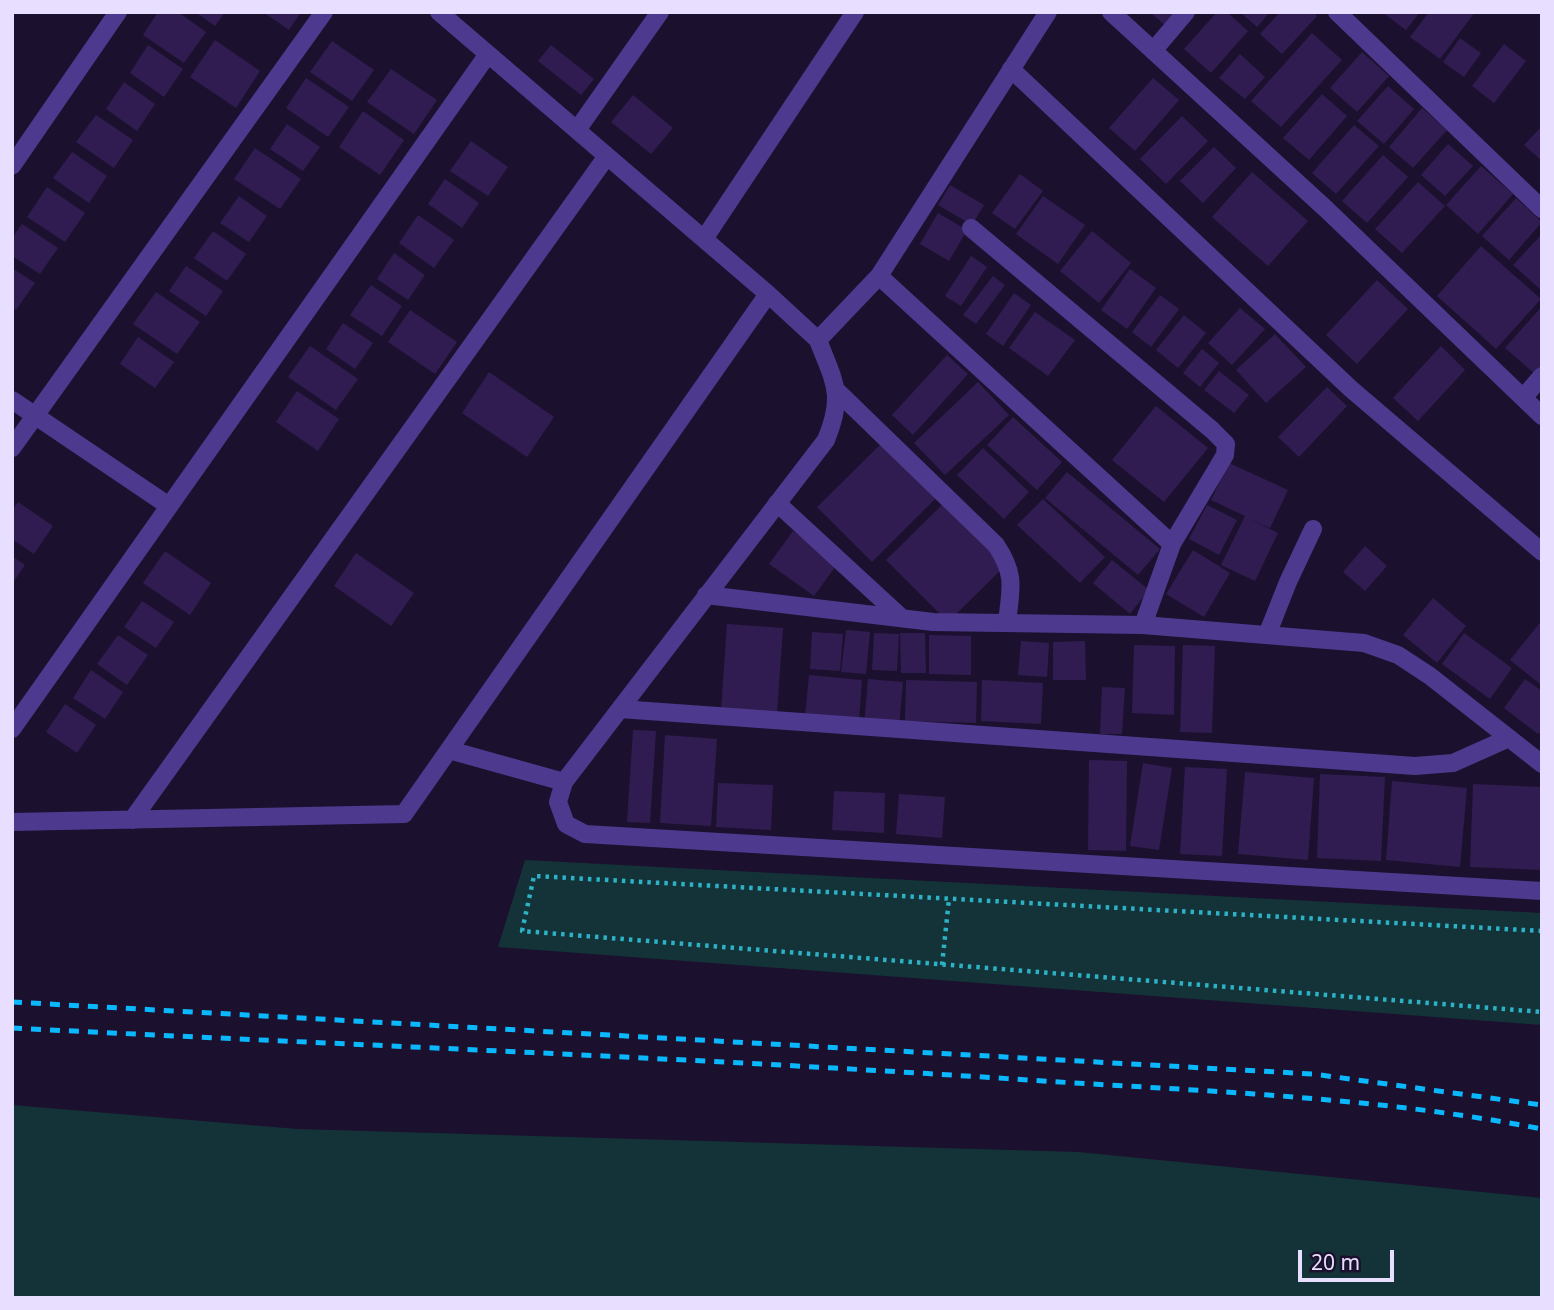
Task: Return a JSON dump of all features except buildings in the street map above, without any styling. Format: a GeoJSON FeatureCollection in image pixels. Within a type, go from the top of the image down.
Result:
{"type":"FeatureCollection","features":[{"type":"Feature","properties":{"kind":"street"},"geometry":{"type":"LineString","coordinates":[[12,166],[118,12]]}},
{"type":"Feature","properties":{"kind":"street"},"geometry":{"type":"LineString","coordinates":[[12,448],[324,12]]}},
{"type":"Feature","properties":{"kind":"street"},"geometry":{"type":"LineString","coordinates":[[439,12],[818,340],[837,391],[835,419],[826,440],[564,782],[558,802],[566,824],[585,834],[1542,891]]}},
{"type":"Feature","properties":{"kind":"street"},"geometry":{"type":"LineString","coordinates":[[577,130],[660,12]]}},
{"type":"Feature","properties":{"kind":"street"},"geometry":{"type":"LineString","coordinates":[[704,239],[855,12]]}},
{"type":"Feature","properties":{"kind":"street"},"geometry":{"type":"LineString","coordinates":[[818,340],[879,276],[1048,12]]}},
{"type":"Feature","properties":{"kind":"street"},"geometry":{"type":"LineString","coordinates":[[1111,12],[1326,209],[1542,416]]}},
{"type":"Feature","properties":{"kind":"street"},"geometry":{"type":"LineString","coordinates":[[1153,51],[1186,12]]}},
{"type":"Feature","properties":{"kind":"street"},"geometry":{"type":"LineString","coordinates":[[1337,12],[1542,209]]}},
{"type":"Feature","properties":{"kind":"street"},"geometry":{"type":"LineString","coordinates":[[12,729],[488,54]]}},
{"type":"Feature","properties":{"kind":"street"},"geometry":{"type":"LineString","coordinates":[[1011,69],[1351,389],[1542,552]]}},
{"type":"Feature","properties":{"kind":"street"},"geometry":{"type":"LineString","coordinates":[[132,820],[607,156]]}},
{"type":"Feature","properties":{"kind":"street"},"geometry":{"type":"LineString","coordinates":[[971,228],[1226,444],[1225,455],[1172,544],[1143,625]]}},
{"type":"Feature","properties":{"kind":"street"},"geometry":{"type":"LineString","coordinates":[[879,276],[1172,544]]}},
{"type":"Feature","properties":{"kind":"street"},"geometry":{"type":"LineString","coordinates":[[12,822],[404,814],[768,294]]}},
{"type":"Feature","properties":{"kind":"street"},"geometry":{"type":"LineString","coordinates":[[1523,398],[1542,376]]}},
{"type":"Feature","properties":{"kind":"street"},"geometry":{"type":"LineString","coordinates":[[837,391],[996,545],[1008,563],[1011,584],[1007,622]]}},
{"type":"Feature","properties":{"kind":"street"},"geometry":{"type":"LineString","coordinates":[[12,400],[169,506]]}},
{"type":"Feature","properties":{"kind":"street"},"geometry":{"type":"LineString","coordinates":[[777,503],[902,618]]}},
{"type":"Feature","properties":{"kind":"street"},"geometry":{"type":"LineString","coordinates":[[1267,635],[1313,529]]}},
{"type":"Feature","properties":{"kind":"street"},"geometry":{"type":"LineString","coordinates":[[706,595],[951,623],[1143,625],[1364,643],[1398,655],[1430,676],[1542,764]]}},
{"type":"Feature","properties":{"kind":"street"},"geometry":{"type":"LineString","coordinates":[[620,709],[1415,766],[1453,763],[1509,738]]}},
{"type":"Feature","properties":{"kind":"street"},"geometry":{"type":"LineString","coordinates":[[449,750],[564,782]]}},
{"type":"Feature","properties":{"kind":"path"},"geometry":{"type":"LineString","coordinates":[[1542,931],[534,876],[522,931],[1542,1012]]}},
{"type":"Feature","properties":{"kind":"path"},"geometry":{"type":"LineString","coordinates":[[942,965],[949,898]]}},
{"type":"Feature","properties":{"kind":"green space"},"geometry":{"type":"Polygon","coordinates":[[[525,860],[1542,913],[1542,1025],[498,947],[525,860]]]}},
{"type":"Feature","properties":{"kind":"green space"},"geometry":{"type":"Polygon","coordinates":[[[12,1105],[297,1129],[1078,1152],[1542,1198],[1542,1298],[12,1298],[12,1105]]]}},
{"type":"Feature","properties":{"kind":"railway"},"geometry":{"type":"LineString","coordinates":[[12,1002],[1313,1074],[1542,1105]]}},
{"type":"Feature","properties":{"kind":"railway"},"geometry":{"type":"LineString","coordinates":[[12,1028],[763,1064],[1212,1091],[1345,1101],[1542,1129]]}}]}
